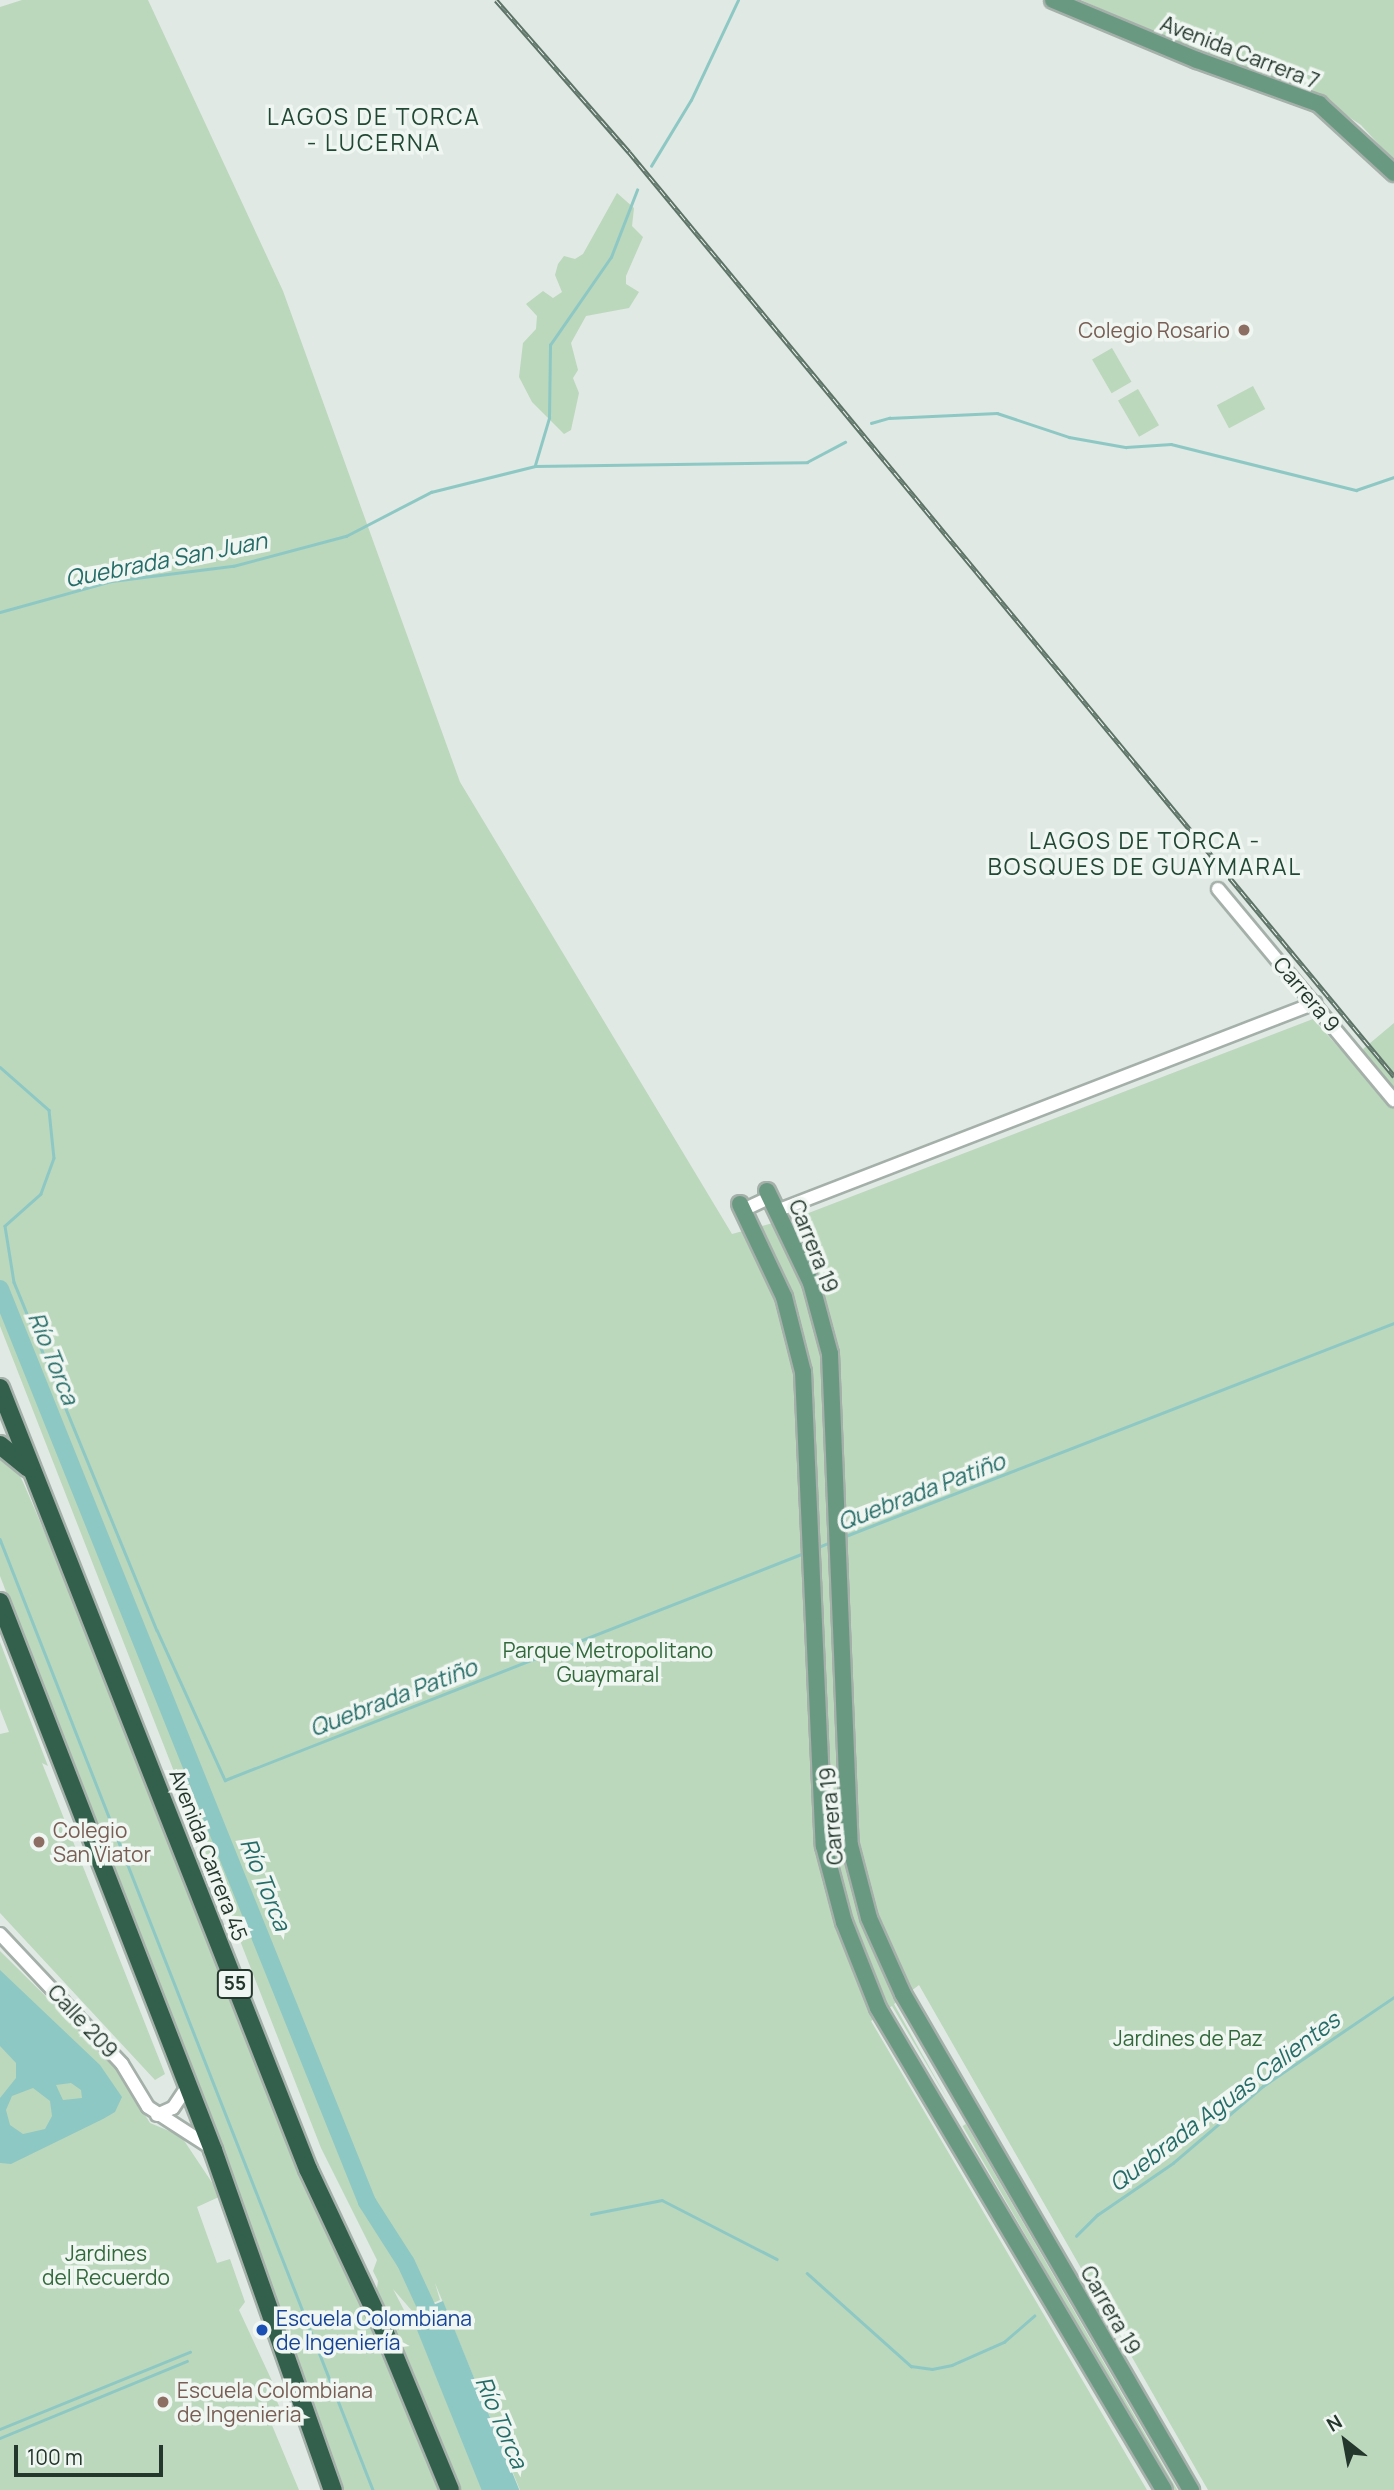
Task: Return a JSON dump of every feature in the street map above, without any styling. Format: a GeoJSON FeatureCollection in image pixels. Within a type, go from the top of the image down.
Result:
{"type":"FeatureCollection","features":[{"type":"Feature","properties":{"kind":"highway","name":"Avenida Carrera 45"},"geometry":{"type":"LineString","coordinates":[[0,1388],[308,2169],[385,2333],[450,2490]]}},
{"type":"Feature","properties":{"kind":"highway"},"geometry":{"type":"LineString","coordinates":[[0,1446],[33,1473]]}},
{"type":"Feature","properties":{"kind":"highway"},"geometry":{"type":"LineString","coordinates":[[0,1602],[213,2150],[333,2490]]}},
{"type":"Feature","properties":{"kind":"main road","name":"Avenida Carrera 7"},"geometry":{"type":"LineString","coordinates":[[1053,0],[1197,60],[1310,99],[1339,119],[1394,173]]}},
{"type":"Feature","properties":{"kind":"main road","name":"Carrera 19"},"geometry":{"type":"LineString","coordinates":[[772,1199],[811,1283],[830,1354],[850,1845],[869,1918],[903,1994],[1191,2490]]}},
{"type":"Feature","properties":{"kind":"main road","name":"Carrera 19"},"geometry":{"type":"LineString","coordinates":[[742,1207],[784,1297],[803,1372],[824,1846],[844,1922],[878,2008],[1164,2490]]}},
{"type":"Feature","properties":{"kind":"street","name":"Carrera 9"},"geometry":{"type":"LineString","coordinates":[[1218,889],[1394,1100]]}},
{"type":"Feature","properties":{"kind":"street"},"geometry":{"type":"LineString","coordinates":[[742,1207],[772,1199],[1315,1003]]}},
{"type":"Feature","properties":{"kind":"street","name":"Calle 209"},"geometry":{"type":"LineString","coordinates":[[0,1934],[122,2064],[157,2115],[213,2150]]}},
{"type":"Feature","properties":{"kind":"street"},"geometry":{"type":"LineString","coordinates":[[157,2115],[173,2108],[188,2086]]}},
{"type":"Feature","properties":{"kind":"green space","name":"Parque Metropolitano Guaymaral"},"geometry":{"type":"Polygon","coordinates":[[[22,0],[148,0],[283,291],[460,782],[732,1234],[806,1214],[1313,1019],[1350,1060],[1394,1023],[1394,2490],[1208,2490],[919,1985],[894,2004],[949,2102],[892,2006],[871,2021],[1147,2490],[520,2490],[435,2283],[440,2300],[413,2312],[393,2289],[405,2312],[411,2314],[483,2490],[459,2490],[376,2295],[378,2281],[373,2271],[377,2260],[321,2148],[0,1326],[0,7],[22,0]]]}},
{"type":"Feature","properties":{"kind":"green space"},"geometry":{"type":"Polygon","coordinates":[[[1081,0],[1394,0],[1394,161],[1361,125],[1326,102],[1201,54],[1081,0]]]}},
{"type":"Feature","properties":{"kind":"green space"},"geometry":{"type":"Polygon","coordinates":[[[617,193],[634,208],[632,226],[643,237],[626,276],[626,284],[639,292],[629,308],[586,316],[571,343],[578,370],[573,378],[579,393],[571,430],[564,434],[532,402],[519,377],[523,343],[536,329],[537,316],[526,304],[543,291],[553,298],[562,292],[555,275],[558,264],[564,256],[575,259],[583,254],[617,193]]]}},
{"type":"Feature","properties":{"kind":"green space"},"geometry":{"type":"Polygon","coordinates":[[[1112,348],[1132,382],[1112,393],[1092,360],[1112,348]]]}},
{"type":"Feature","properties":{"kind":"green space"},"geometry":{"type":"Polygon","coordinates":[[[1253,386],[1265,409],[1229,428],[1217,405],[1253,386]]]}},
{"type":"Feature","properties":{"kind":"green space"},"geometry":{"type":"Polygon","coordinates":[[[1138,389],[1159,425],[1139,437],[1118,400],[1138,389]]]}},
{"type":"Feature","properties":{"kind":"green space"},"geometry":{"type":"Polygon","coordinates":[[[0,1450],[14,1464],[23,1482],[99,1659],[315,2208],[395,2377],[441,2490],[341,2490],[229,2170],[0,1576],[0,1450]]]}},
{"type":"Feature","properties":{"kind":"green space","name":"Colegio San Viator"},"geometry":{"type":"Polygon","coordinates":[[[0,1642],[48,1766],[42,1763],[165,2074],[155,2080],[0,1913],[0,1734],[9,1732],[0,1709],[0,1642]]]}},
{"type":"Feature","properties":{"kind":"green space","name":"Jardines del Recuerdo"},"geometry":{"type":"Polygon","coordinates":[[[0,1951],[112,2062],[150,2123],[181,2136],[221,2196],[197,2207],[217,2263],[230,2259],[245,2302],[239,2310],[272,2381],[269,2384],[280,2408],[269,2418],[299,2490],[0,2490],[0,1951]]]}},
{"type":"Feature","properties":{"kind":"green space"},"geometry":{"type":"Polygon","coordinates":[[[966,2124],[1177,2490],[1173,2490],[963,2126],[966,2124]]]}},
{"type":"Feature","properties":{"kind":"water"},"geometry":{"type":"Polygon","coordinates":[[[0,1970],[100,2065],[122,2097],[115,2112],[11,2164],[0,2163],[0,2098],[16,2078],[16,2063],[0,2046],[0,1970]],[[71,2083],[56,2085],[63,2100],[82,2098],[81,2090],[71,2083]],[[33,2088],[12,2096],[6,2110],[10,2125],[23,2134],[45,2129],[52,2116],[50,2101],[33,2088]]]}},
{"type":"Feature","properties":{"kind":"water"},"geometry":{"type":"Polygon","coordinates":[[[443,2301],[519,2490],[482,2490],[411,2314],[443,2301]]]}},
{"type":"Feature","properties":{"kind":"waterway","name":"Quebrada San Juan"},"geometry":{"type":"LineString","coordinates":[[651,166],[691,100],[738,0]]}},
{"type":"Feature","properties":{"kind":"waterway","name":"Quebrada San Juan"},"geometry":{"type":"LineString","coordinates":[[535,465],[549,418],[550,345],[611,257],[637,190]]}},
{"type":"Feature","properties":{"kind":"waterway","name":"Quebrada San Juan"},"geometry":{"type":"LineString","coordinates":[[871,423],[889,418],[997,413],[1069,437],[1126,447],[1171,444],[1356,490],[1394,477]]}},
{"type":"Feature","properties":{"kind":"waterway","name":"Quebrada San Juan"},"geometry":{"type":"LineString","coordinates":[[0,612],[112,581],[233,566],[346,536],[431,492],[535,466],[807,462],[845,442]]}},
{"type":"Feature","properties":{"kind":"waterway","name":"Quebrada Patiño"},"geometry":{"type":"LineString","coordinates":[[0,1067],[49,1110],[54,1158],[41,1194],[5,1226],[14,1282],[157,1630],[225,1780],[804,1553]]}},
{"type":"Feature","properties":{"kind":"waterway","name":"Río Torca"},"geometry":{"type":"LineString","coordinates":[[0,1289],[367,2202],[406,2263],[436,2328]]}},
{"type":"Feature","properties":{"kind":"waterway","name":"Quebrada Patiño"},"geometry":{"type":"LineString","coordinates":[[843,1537],[1394,1323]]}},
{"type":"Feature","properties":{"kind":"waterway"},"geometry":{"type":"LineString","coordinates":[[0,1539],[373,2490]]}},
{"type":"Feature","properties":{"kind":"waterway","name":"Quebrada Patiño"},"geometry":{"type":"LineString","coordinates":[[816,1548],[833,1541]]}},
{"type":"Feature","properties":{"kind":"waterway","name":"Quebrada Aguas Calientes"},"geometry":{"type":"LineString","coordinates":[[1076,2236],[1097,2215],[1173,2163],[1263,2086],[1394,1997]]}},
{"type":"Feature","properties":{"kind":"waterway","name":"Quebrada Aguas Calientes"},"geometry":{"type":"LineString","coordinates":[[591,2214],[662,2200],[777,2259]]}},
{"type":"Feature","properties":{"kind":"waterway","name":"Quebrada Aguas Calientes"},"geometry":{"type":"LineString","coordinates":[[807,2273],[911,2366],[932,2369],[952,2365],[1004,2342],[1034,2316]]}},
{"type":"Feature","properties":{"kind":"waterway"},"geometry":{"type":"LineString","coordinates":[[0,2429],[190,2352]]}},
{"type":"Feature","properties":{"kind":"waterway"},"geometry":{"type":"LineString","coordinates":[[0,2438],[187,2361]]}},
{"type":"Feature","properties":{"kind":"railway"},"geometry":{"type":"LineString","coordinates":[[496,0],[629,152],[1394,1076]]}},
{"type":"Feature","properties":{"kind":"place","name":"Colegio Rosario"},"geometry":{"type":"Point","coordinates":[1244,330]}},
{"type":"Feature","properties":{"kind":"place","name":"Colegio San Viator"},"geometry":{"type":"Point","coordinates":[39,1842]}},
{"type":"Feature","properties":{"kind":"place","name":"Escuela Colombiana de Ingeniería"},"geometry":{"type":"Point","coordinates":[262,2330]}},
{"type":"Feature","properties":{"kind":"place","name":"Escuela Colombiana de Ingenieria"},"geometry":{"type":"Point","coordinates":[163,2402]}},
{"type":"Feature","properties":{"kind":"district","name":"LAGOS DE TORCA - LUCERNA"},"geometry":{"type":"Point","coordinates":[374,129]}},
{"type":"Feature","properties":{"kind":"district","name":"LAGOS DE TORCA - BOSQUES DE GUAYMARAL"},"geometry":{"type":"Point","coordinates":[1145,853]}},
{"type":"Feature","properties":{"kind":"park label","name":"Jardines de Paz"},"geometry":{"type":"Point","coordinates":[1188,2038]}}]}
